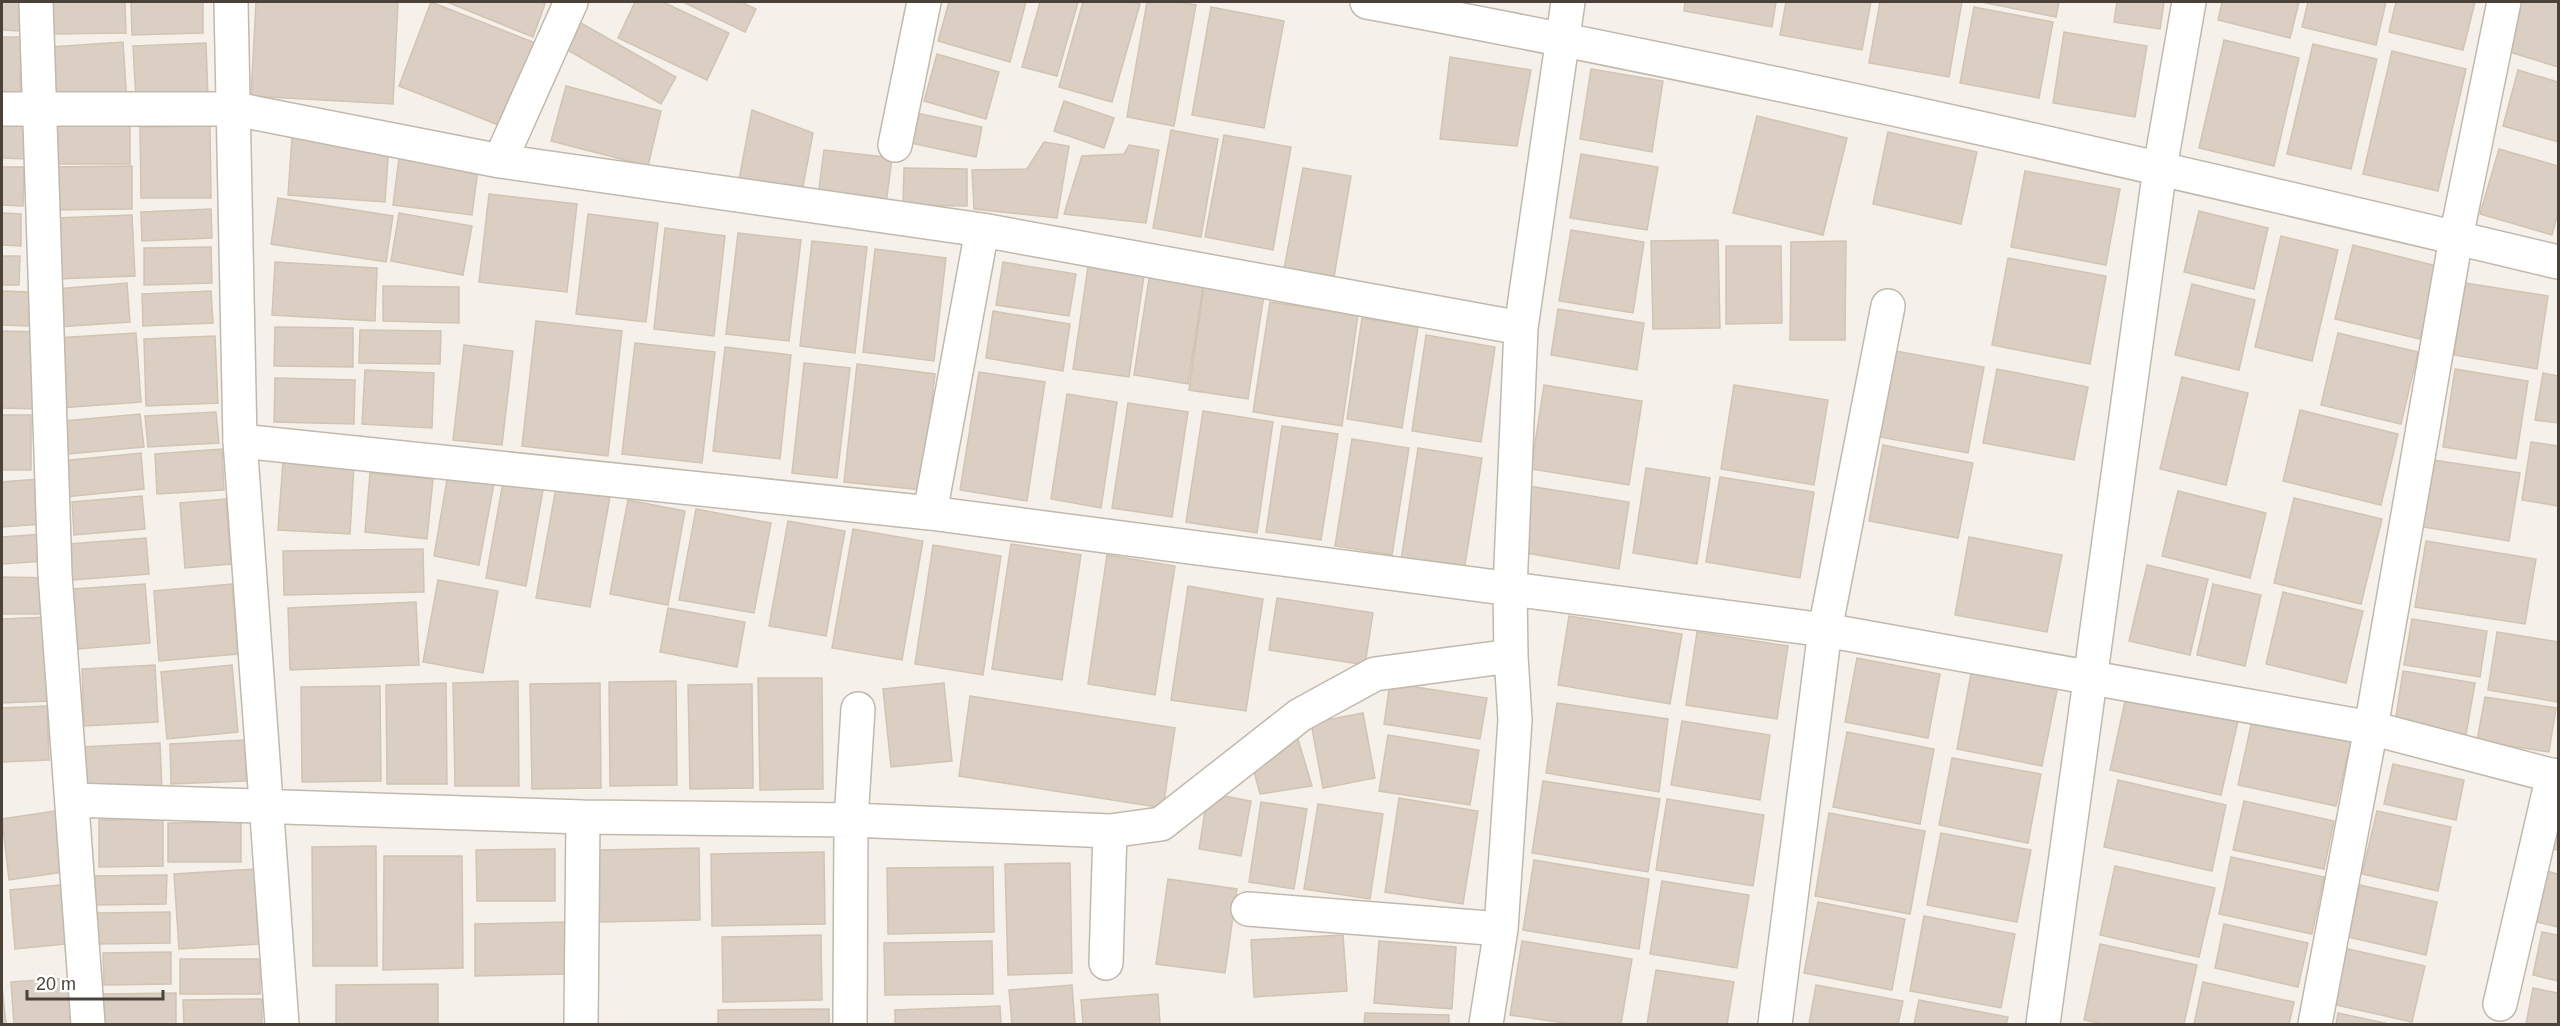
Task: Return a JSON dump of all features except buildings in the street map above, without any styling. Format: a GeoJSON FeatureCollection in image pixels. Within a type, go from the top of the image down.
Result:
{"type":"FeatureCollection","features":[{"type":"Feature","properties":{"kind":"street"},"geometry":{"type":"LineString","coordinates":[[36,2],[55,574],[88,1024]]}},
{"type":"Feature","properties":{"kind":"street"},"geometry":{"type":"LineString","coordinates":[[231,2],[235,109],[240,441],[282,1024]]}},
{"type":"Feature","properties":{"kind":"street"},"geometry":{"type":"LineString","coordinates":[[500,161],[572,2]]}},
{"type":"Feature","properties":{"kind":"street"},"geometry":{"type":"LineString","coordinates":[[895,145],[924,2]]}},
{"type":"Feature","properties":{"kind":"street"},"geometry":{"type":"LineString","coordinates":[[1367,2],[1562,38],[2160,168],[2559,262]]}},
{"type":"Feature","properties":{"kind":"street"},"geometry":{"type":"LineString","coordinates":[[1486,1024],[1501,929],[1515,720],[1510,656],[1510,589],[1521,328],[1568,2]]}},
{"type":"Feature","properties":{"kind":"street"},"geometry":{"type":"LineString","coordinates":[[2043,1024],[2160,168],[2189,2]]}},
{"type":"Feature","properties":{"kind":"street"},"geometry":{"type":"LineString","coordinates":[[2315,1024],[2371,728],[2457,237],[2504,2]]}},
{"type":"Feature","properties":{"kind":"street"},"geometry":{"type":"LineString","coordinates":[[2,109],[235,109],[500,161],[982,230],[1521,328]]}},
{"type":"Feature","properties":{"kind":"street"},"geometry":{"type":"LineString","coordinates":[[930,513],[982,230]]}},
{"type":"Feature","properties":{"kind":"street"},"geometry":{"type":"LineString","coordinates":[[1775,1024],[1825,630],[1888,306]]}},
{"type":"Feature","properties":{"kind":"street"},"geometry":{"type":"LineString","coordinates":[[240,441],[930,513],[1825,630],[2371,728],[2556,776],[2500,1004]]}},
{"type":"Feature","properties":{"kind":"street"},"geometry":{"type":"LineString","coordinates":[[73,800],[583,817],[851,820],[1110,831],[1161,824],[1300,715],[1375,674],[1510,656]]}},
{"type":"Feature","properties":{"kind":"street"},"geometry":{"type":"LineString","coordinates":[[850,1024],[851,820],[858,709]]}},
{"type":"Feature","properties":{"kind":"street"},"geometry":{"type":"LineString","coordinates":[[581,1024],[583,817]]}},
{"type":"Feature","properties":{"kind":"street"},"geometry":{"type":"LineString","coordinates":[[1106,963],[1110,831]]}},
{"type":"Feature","properties":{"kind":"street"},"geometry":{"type":"LineString","coordinates":[[1248,909],[1501,929]]}}]}
